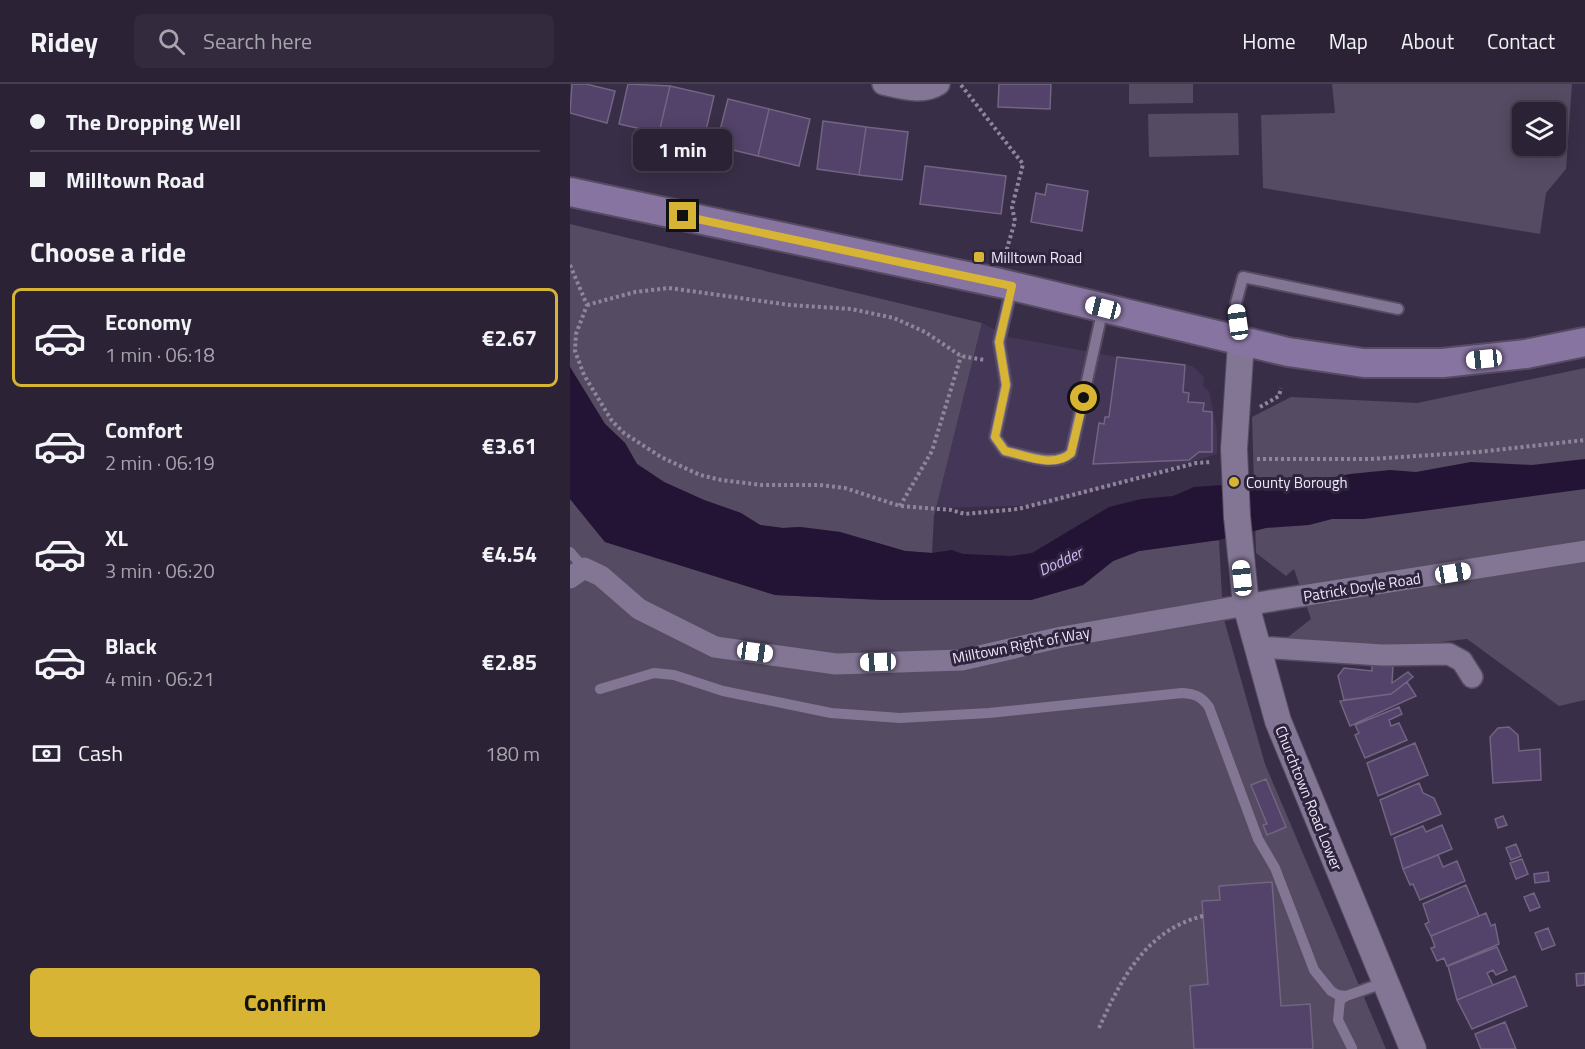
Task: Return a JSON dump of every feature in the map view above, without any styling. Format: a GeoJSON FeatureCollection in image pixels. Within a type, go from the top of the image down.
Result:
{"type":"FeatureCollection","features":[{"type":"Feature","properties":{"kind":"main road"},"geometry":{"type":"LineString","coordinates":[[570,192],[1012,286],[1288,352],[1364,363],[1443,363],[1526,354],[1585,342]]}},
{"type":"Feature","properties":{"kind":"street"},"geometry":{"type":"LineString","coordinates":[[883,84],[908,90],[934,88],[939,84]]}},
{"type":"Feature","properties":{"kind":"street"},"geometry":{"type":"LineString","coordinates":[[1234,456],[1241,342]]}},
{"type":"Feature","properties":{"kind":"street","name":"Churchtown Road Lower"},"geometry":{"type":"LineString","coordinates":[[1234,456],[1238,537],[1245,605],[1278,722],[1413,1049]]}},
{"type":"Feature","properties":{"kind":"street","name":"Patrick Doyle Road"},"geometry":{"type":"LineString","coordinates":[[1245,605],[1585,551]]}},
{"type":"Feature","properties":{"kind":"street","name":"Milltown Right of Way"},"geometry":{"type":"LineString","coordinates":[[574,566],[601,576],[639,609],[715,647],[836,664],[962,660],[1062,637],[1245,605]]}},
{"type":"Feature","properties":{"kind":"street"},"geometry":{"type":"LineString","coordinates":[[1257,647],[1382,655],[1449,654],[1462,661],[1472,677]]}},
{"type":"Feature","properties":{"kind":"lane"},"geometry":{"type":"LineString","coordinates":[[1241,342],[1236,303],[1243,277],[1398,309]]}},
{"type":"Feature","properties":{"kind":"lane"},"geometry":{"type":"LineString","coordinates":[[1012,286],[999,342],[1006,385],[995,437],[1005,451],[1050,461],[1065,458],[1071,453],[1103,308]]}},
{"type":"Feature","properties":{"kind":"lane"},"geometry":{"type":"LineString","coordinates":[[600,688],[638,676],[664,674],[723,691],[831,713],[900,718],[989,713],[1182,693],[1194,694],[1203,698],[1209,707],[1258,839],[1275,868],[1314,970],[1331,991],[1346,996]]}},
{"type":"Feature","properties":{"kind":"lane"},"geometry":{"type":"LineString","coordinates":[[1352,1048],[1338,1020],[1340,1000],[1386,982]]}},
{"type":"Feature","properties":{"kind":"path"},"geometry":{"type":"LineString","coordinates":[[961,84],[1023,164],[1012,207],[1014,220],[1007,243]]}},
{"type":"Feature","properties":{"kind":"path"},"geometry":{"type":"LineString","coordinates":[[570,265],[586,305],[576,334],[575,351],[578,363],[612,421],[638,443],[684,468],[721,480],[762,485],[820,485],[845,488],[900,506],[951,510],[965,514],[1018,509],[1196,463],[1234,456],[1371,459],[1478,452],[1585,440]]}},
{"type":"Feature","properties":{"kind":"path"},"geometry":{"type":"LineString","coordinates":[[586,305],[635,292],[669,288],[790,305],[851,309],[894,318],[924,332],[961,356],[1002,364]]}},
{"type":"Feature","properties":{"kind":"path"},"geometry":{"type":"LineString","coordinates":[[900,506],[932,451],[961,356]]}},
{"type":"Feature","properties":{"kind":"path"},"geometry":{"type":"LineString","coordinates":[[1099,1028],[1117,987],[1134,961],[1160,937],[1191,919],[1203,916]]}},
{"type":"Feature","properties":{"kind":"shaded area"},"geometry":{"type":"Polygon","coordinates":[[[1129,84],[1193,84],[1193,103],[1129,104],[1129,84]]]}},
{"type":"Feature","properties":{"kind":"shaded area"},"geometry":{"type":"Polygon","coordinates":[[[1332,84],[1572,84],[1566,169],[1546,193],[1540,234],[1263,188],[1261,115],[1335,113],[1332,84]]]}},
{"type":"Feature","properties":{"kind":"shaded area"},"geometry":{"type":"Polygon","coordinates":[[[1238,113],[1239,155],[1149,157],[1148,114],[1238,113]]]}},
{"type":"Feature","properties":{"kind":"shaded area"},"geometry":{"type":"Polygon","coordinates":[[[570,224],[982,323],[934,516],[932,553],[905,551],[840,532],[760,525],[741,513],[664,482],[637,464],[625,443],[605,424],[570,367],[570,224]]]}},
{"type":"Feature","properties":{"kind":"shaded area"},"geometry":{"type":"Polygon","coordinates":[[[982,323],[1009,337],[1117,357],[1192,366],[1204,377],[1203,386],[1209,391],[1217,432],[1217,454],[1048,505],[936,508],[982,323]]]}},
{"type":"Feature","properties":{"kind":"shaded area"},"geometry":{"type":"Polygon","coordinates":[[[1585,368],[1585,700],[1559,706],[1467,639],[1403,646],[1283,641],[1311,619],[1294,569],[1286,576],[1256,553],[1252,417],[1291,397],[1417,403],[1585,368]]]}},
{"type":"Feature","properties":{"kind":"shaded area"},"geometry":{"type":"Polygon","coordinates":[[[570,499],[605,542],[775,595],[884,600],[1031,600],[1083,585],[1113,561],[1139,551],[1219,540],[1223,616],[1265,764],[1386,1049],[570,1049],[570,499]]]}},
{"type":"Feature","properties":{"kind":"water","name":"Dodder"},"geometry":{"type":"Polygon","coordinates":[[[570,367],[605,424],[625,443],[637,464],[664,482],[741,513],[760,525],[840,532],[905,551],[932,553],[952,550],[963,554],[1011,556],[1032,553],[1109,507],[1141,499],[1173,496],[1194,487],[1264,482],[1309,482],[1350,474],[1390,470],[1416,472],[1471,462],[1532,465],[1585,459],[1585,489],[1364,519],[1332,519],[1309,525],[1266,528],[1219,540],[1139,551],[1113,561],[1083,585],[1031,600],[884,600],[775,595],[605,542],[570,499],[570,367]]]}},
{"type":"Feature","properties":{"kind":"building"},"geometry":{"type":"Polygon","coordinates":[[[572,84],[586,84],[615,91],[607,123],[570,113],[572,84]]]}},
{"type":"Feature","properties":{"kind":"building"},"geometry":{"type":"Polygon","coordinates":[[[628,84],[670,86],[659,133],[619,124],[628,84]]]}},
{"type":"Feature","properties":{"kind":"building"},"geometry":{"type":"Polygon","coordinates":[[[999,84],[1051,84],[1050,109],[998,107],[999,84]]]}},
{"type":"Feature","properties":{"kind":"building"},"geometry":{"type":"Polygon","coordinates":[[[670,86],[714,96],[703,143],[659,133],[670,86]]]}},
{"type":"Feature","properties":{"kind":"building"},"geometry":{"type":"Polygon","coordinates":[[[728,99],[769,109],[758,156],[716,146],[728,99]]]}},
{"type":"Feature","properties":{"kind":"building"},"geometry":{"type":"Polygon","coordinates":[[[769,109],[810,119],[799,166],[758,156],[769,109]]]}},
{"type":"Feature","properties":{"kind":"building"},"geometry":{"type":"Polygon","coordinates":[[[823,121],[866,127],[859,175],[817,169],[823,121]]]}},
{"type":"Feature","properties":{"kind":"building"},"geometry":{"type":"Polygon","coordinates":[[[866,127],[908,132],[902,180],[859,175],[866,127]]]}},
{"type":"Feature","properties":{"kind":"building"},"geometry":{"type":"Polygon","coordinates":[[[925,166],[1006,176],[1001,214],[920,204],[925,166]]]}},
{"type":"Feature","properties":{"kind":"building"},"geometry":{"type":"Polygon","coordinates":[[[1047,184],[1088,191],[1082,231],[1031,222],[1036,193],[1045,195],[1047,184]]]}},
{"type":"Feature","properties":{"kind":"building"},"geometry":{"type":"Polygon","coordinates":[[[1117,357],[1185,365],[1183,392],[1189,393],[1188,402],[1204,403],[1203,411],[1212,412],[1212,452],[1199,452],[1189,460],[1093,464],[1099,423],[1104,424],[1105,417],[1109,417],[1117,357]]]}},
{"type":"Feature","properties":{"kind":"building"},"geometry":{"type":"Polygon","coordinates":[[[1372,664],[1393,666],[1392,683],[1408,672],[1413,677],[1391,694],[1344,700],[1338,676],[1344,668],[1372,671],[1372,664]]]}},
{"type":"Feature","properties":{"kind":"building"},"geometry":{"type":"Polygon","coordinates":[[[1407,682],[1416,696],[1350,726],[1340,701],[1391,694],[1407,682]]]}},
{"type":"Feature","properties":{"kind":"building"},"geometry":{"type":"Polygon","coordinates":[[[1399,707],[1402,714],[1389,720],[1391,726],[1399,723],[1407,740],[1365,758],[1355,735],[1359,733],[1355,725],[1399,707]]]}},
{"type":"Feature","properties":{"kind":"building"},"geometry":{"type":"Polygon","coordinates":[[[1509,727],[1518,735],[1519,751],[1540,749],[1541,780],[1493,783],[1490,737],[1498,728],[1509,727]]]}},
{"type":"Feature","properties":{"kind":"building"},"geometry":{"type":"Polygon","coordinates":[[[1415,743],[1428,775],[1378,796],[1367,763],[1415,743]]]}},
{"type":"Feature","properties":{"kind":"building"},"geometry":{"type":"Polygon","coordinates":[[[1266,779],[1286,827],[1267,835],[1263,825],[1267,824],[1251,785],[1266,779]]]}},
{"type":"Feature","properties":{"kind":"building"},"geometry":{"type":"Polygon","coordinates":[[[1419,783],[1423,793],[1434,798],[1441,814],[1391,835],[1380,800],[1419,783]]]}},
{"type":"Feature","properties":{"kind":"building"},"geometry":{"type":"Polygon","coordinates":[[[1503,816],[1507,825],[1498,828],[1495,819],[1503,816]]]}},
{"type":"Feature","properties":{"kind":"building"},"geometry":{"type":"Polygon","coordinates":[[[1442,825],[1452,849],[1403,869],[1394,838],[1423,826],[1426,832],[1442,825]]]}},
{"type":"Feature","properties":{"kind":"building"},"geometry":{"type":"Polygon","coordinates":[[[1516,844],[1521,856],[1511,860],[1506,848],[1516,844]]]}},
{"type":"Feature","properties":{"kind":"building"},"geometry":{"type":"Polygon","coordinates":[[[1438,855],[1443,867],[1457,861],[1465,881],[1420,900],[1403,869],[1438,855]]]}},
{"type":"Feature","properties":{"kind":"building"},"geometry":{"type":"Polygon","coordinates":[[[1522,859],[1528,874],[1516,879],[1510,863],[1522,859]]]}},
{"type":"Feature","properties":{"kind":"building"},"geometry":{"type":"Polygon","coordinates":[[[1548,872],[1549,881],[1535,883],[1534,874],[1548,872]]]}},
{"type":"Feature","properties":{"kind":"building"},"geometry":{"type":"Polygon","coordinates":[[[1272,882],[1281,1006],[1310,1004],[1313,1049],[1194,1049],[1190,986],[1208,984],[1202,901],[1220,900],[1219,886],[1272,882]]]}},
{"type":"Feature","properties":{"kind":"building"},"geometry":{"type":"Polygon","coordinates":[[[1466,885],[1479,916],[1431,936],[1425,924],[1429,922],[1423,904],[1466,885]]]}},
{"type":"Feature","properties":{"kind":"building"},"geometry":{"type":"Polygon","coordinates":[[[1534,893],[1540,907],[1530,911],[1524,897],[1534,893]]]}},
{"type":"Feature","properties":{"kind":"building"},"geometry":{"type":"Polygon","coordinates":[[[1486,913],[1491,926],[1495,924],[1499,944],[1447,966],[1444,958],[1437,961],[1431,948],[1435,947],[1431,936],[1486,913]]]}},
{"type":"Feature","properties":{"kind":"building"},"geometry":{"type":"Polygon","coordinates":[[[1548,928],[1555,945],[1542,950],[1535,933],[1548,928]]]}},
{"type":"Feature","properties":{"kind":"building"},"geometry":{"type":"Polygon","coordinates":[[[1497,947],[1507,970],[1496,975],[1493,970],[1487,973],[1493,985],[1457,1000],[1448,966],[1497,947]]]}},
{"type":"Feature","properties":{"kind":"building"},"geometry":{"type":"Polygon","coordinates":[[[1585,973],[1585,985],[1577,986],[1576,974],[1585,973]]]}},
{"type":"Feature","properties":{"kind":"building"},"geometry":{"type":"Polygon","coordinates":[[[1515,976],[1527,1006],[1472,1029],[1457,1000],[1515,976]]]}},
{"type":"Feature","properties":{"kind":"building"},"geometry":{"type":"Polygon","coordinates":[[[1505,1022],[1516,1049],[1481,1049],[1475,1034],[1505,1022]]]}},
{"type":"Feature","properties":{"kind":"place","name":"Milltown Road"},"geometry":{"type":"Point","coordinates":[979,257]}},
{"type":"Feature","properties":{"kind":"place","name":"County Borough"},"geometry":{"type":"Point","coordinates":[1234,482]}},
{"type":"Feature","properties":{"kind":"route"},"geometry":{"type":"LineString","coordinates":[[683,216],[1012,286],[999,342],[1006,385],[995,437],[1005,451],[1050,461],[1065,458],[1071,453],[1084,398]]}}]}
